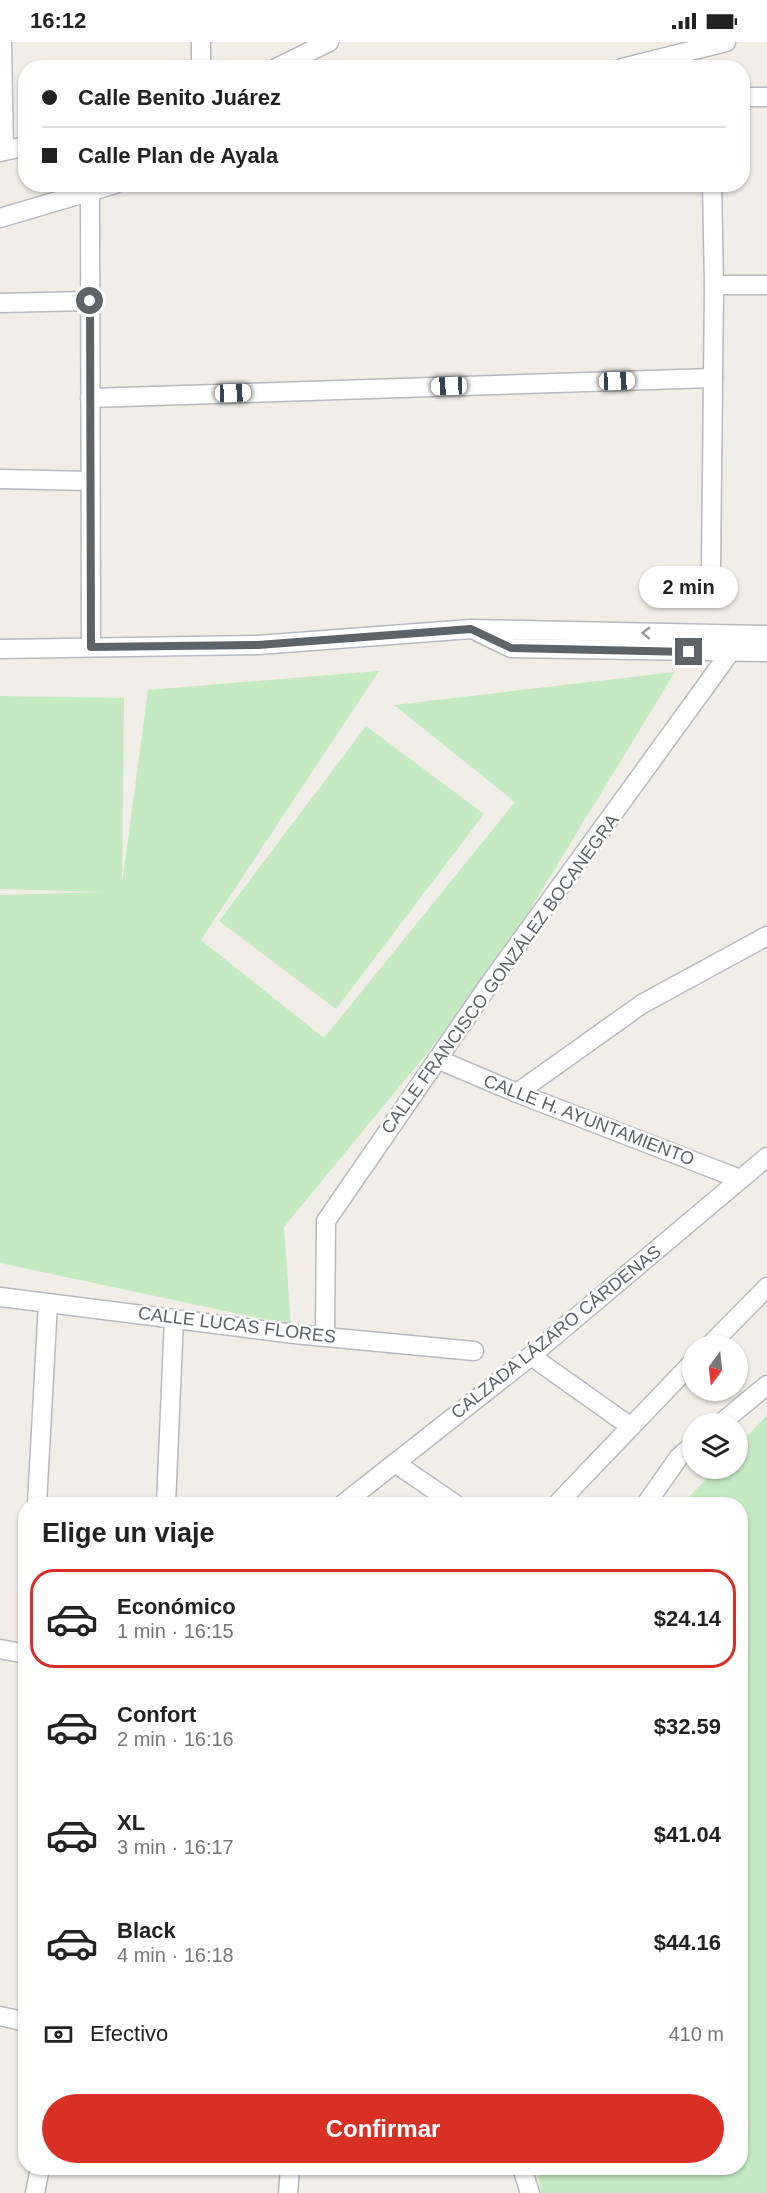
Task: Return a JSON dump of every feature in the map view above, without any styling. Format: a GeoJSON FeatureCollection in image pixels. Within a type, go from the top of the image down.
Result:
{"type":"FeatureCollection","features":[{"type":"Feature","properties":{"kind":"street"},"geometry":{"type":"LineString","coordinates":[[3,42],[2,151],[18,148]]}},
{"type":"Feature","properties":{"kind":"street"},"geometry":{"type":"LineString","coordinates":[[201,42],[201,60]]}},
{"type":"Feature","properties":{"kind":"street"},"geometry":{"type":"LineString","coordinates":[[292,60],[329,42]]}},
{"type":"Feature","properties":{"kind":"street"},"geometry":{"type":"LineString","coordinates":[[654,60],[726,42]]}},
{"type":"Feature","properties":{"kind":"street"},"geometry":{"type":"LineString","coordinates":[[750,97],[767,97]]}},
{"type":"Feature","properties":{"kind":"street"},"geometry":{"type":"LineString","coordinates":[[0,218],[78,192]]}},
{"type":"Feature","properties":{"kind":"street"},"geometry":{"type":"LineString","coordinates":[[90,192],[91,647]]}},
{"type":"Feature","properties":{"kind":"street"},"geometry":{"type":"LineString","coordinates":[[711,571],[714,285],[712,192]]}},
{"type":"Feature","properties":{"kind":"street"},"geometry":{"type":"LineString","coordinates":[[714,285],[767,285]]}},
{"type":"Feature","properties":{"kind":"street"},"geometry":{"type":"LineString","coordinates":[[0,303],[90,301]]}},
{"type":"Feature","properties":{"kind":"street"},"geometry":{"type":"LineString","coordinates":[[90,398],[713,378]]}},
{"type":"Feature","properties":{"kind":"street"},"geometry":{"type":"LineString","coordinates":[[0,479],[90,481]]}},
{"type":"Feature","properties":{"kind":"street"},"geometry":{"type":"LineString","coordinates":[[471,629],[511,648],[767,652]]}},
{"type":"Feature","properties":{"kind":"street"},"geometry":{"type":"LineString","coordinates":[[0,649],[258,645],[471,629],[767,635]]}},
{"type":"Feature","properties":{"kind":"street","name":"CALLE FRANCISCO GONZÁLEZ BOCANEGRA"},"geometry":{"type":"LineString","coordinates":[[325,1335],[326,1221],[438,1059],[742,636]]}},
{"type":"Feature","properties":{"kind":"street"},"geometry":{"type":"LineString","coordinates":[[517,1094],[642,1004],[767,936]]}},
{"type":"Feature","properties":{"kind":"street","name":"CALLE H. AYUNTAMIENTO"},"geometry":{"type":"LineString","coordinates":[[438,1059],[517,1094],[740,1179]]}},
{"type":"Feature","properties":{"kind":"street","name":"CALZADA LÁZARO CÁRDENAS"},"geometry":{"type":"LineString","coordinates":[[352,1497],[531,1356],[767,1157]]}},
{"type":"Feature","properties":{"kind":"street"},"geometry":{"type":"LineString","coordinates":[[720,1335],[767,1287]]}},
{"type":"Feature","properties":{"kind":"street","name":"CALLE LUCAS FLORES"},"geometry":{"type":"LineString","coordinates":[[0,1297],[294,1334],[325,1335],[474,1351]]}},
{"type":"Feature","properties":{"kind":"street"},"geometry":{"type":"LineString","coordinates":[[38,1497],[54,1304]]}},
{"type":"Feature","properties":{"kind":"street"},"geometry":{"type":"LineString","coordinates":[[48,1497],[54,1304]]}},
{"type":"Feature","properties":{"kind":"street"},"geometry":{"type":"LineString","coordinates":[[166,1497],[174,1319]]}},
{"type":"Feature","properties":{"kind":"street"},"geometry":{"type":"LineString","coordinates":[[531,1356],[632,1426]]}},
{"type":"Feature","properties":{"kind":"street"},"geometry":{"type":"LineString","coordinates":[[564,1497],[682,1374]]}},
{"type":"Feature","properties":{"kind":"street"},"geometry":{"type":"LineString","coordinates":[[733,1413],[767,1385]]}},
{"type":"Feature","properties":{"kind":"street"},"geometry":{"type":"LineString","coordinates":[[651,1497],[682,1454]]}},
{"type":"Feature","properties":{"kind":"street"},"geometry":{"type":"LineString","coordinates":[[395,1463],[445,1497]]}},
{"type":"Feature","properties":{"kind":"street"},"geometry":{"type":"LineString","coordinates":[[0,1649],[18,1652]]}},
{"type":"Feature","properties":{"kind":"street"},"geometry":{"type":"LineString","coordinates":[[0,2016],[18,2020]]}},
{"type":"Feature","properties":{"kind":"street"},"geometry":{"type":"LineString","coordinates":[[36,2193],[39,2175]]}},
{"type":"Feature","properties":{"kind":"street"},"geometry":{"type":"LineString","coordinates":[[288,2193],[289,2175]]}},
{"type":"Feature","properties":{"kind":"street"},"geometry":{"type":"LineString","coordinates":[[524,2175],[530,2193]]}},
{"type":"Feature","properties":{"kind":"green space"},"geometry":{"type":"Polygon","coordinates":[[[379,671],[201,940],[324,1038],[515,802],[394,705],[675,672],[487,980],[284,1227],[291,1325],[0,1263],[0,895],[104,892],[0,889],[0,696],[124,698],[122,884],[148,690],[379,671]]]}},
{"type":"Feature","properties":{"kind":"green space"},"geometry":{"type":"Polygon","coordinates":[[[366,726],[484,814],[336,1009],[219,921],[366,726]]]}},
{"type":"Feature","properties":{"kind":"green space"},"geometry":{"type":"Polygon","coordinates":[[[767,1415],[767,2193],[541,2193],[538,2175],[748,2175],[748,1497],[689,1497],[706,1479],[748,1479],[748,1435],[767,1415]]]}},
{"type":"Feature","properties":{"kind":"route"},"geometry":{"type":"LineString","coordinates":[[90,301],[91,647],[258,645],[471,629],[511,648],[689,652]]}}]}
